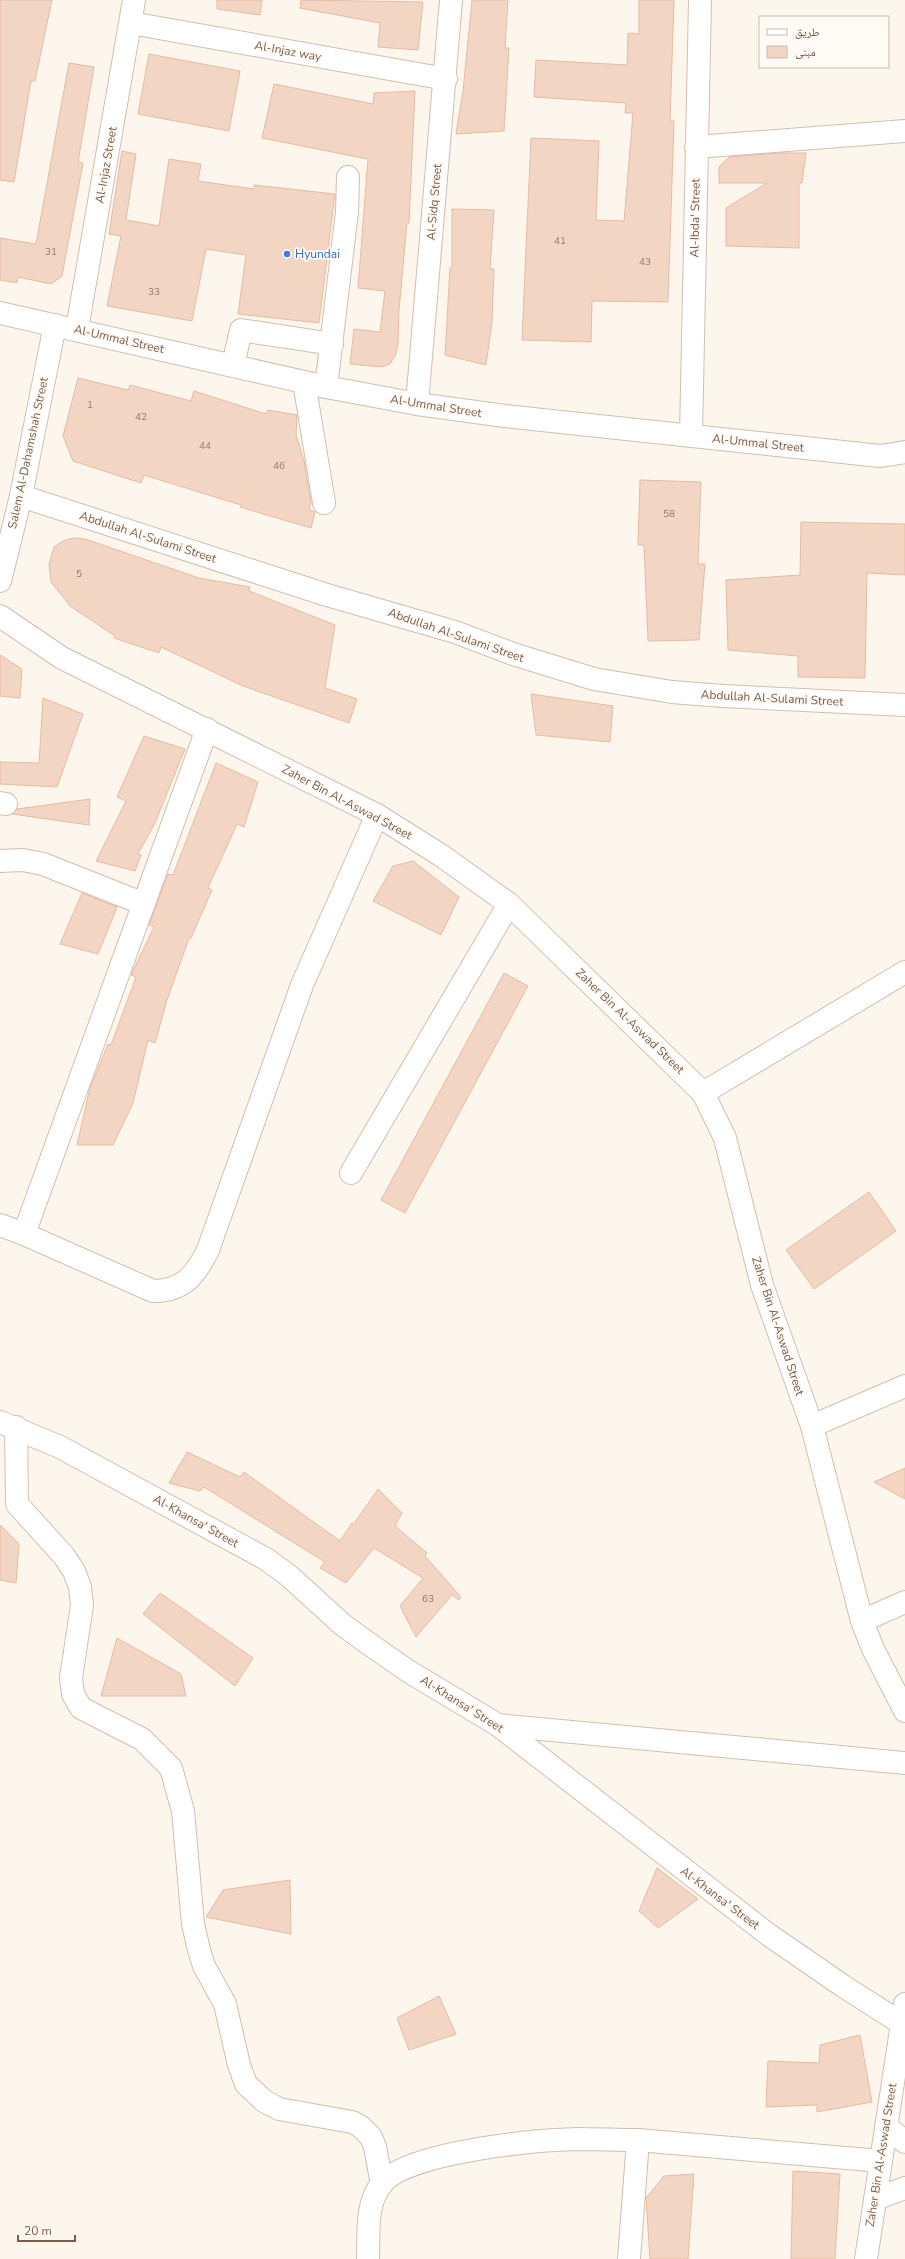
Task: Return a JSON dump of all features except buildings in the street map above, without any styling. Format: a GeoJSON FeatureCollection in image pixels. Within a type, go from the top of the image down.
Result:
{"type":"FeatureCollection","features":[{"type":"Feature","properties":{"kind":"street","name":"Al-Injaz Street"},"geometry":{"type":"LineString","coordinates":[[77,329],[134,0]]}},
{"type":"Feature","properties":{"kind":"street","name":"Al-Sidq Street"},"geometry":{"type":"LineString","coordinates":[[417,404],[446,79],[451,0]]}},
{"type":"Feature","properties":{"kind":"street","name":"Al-Ibda' Street"},"geometry":{"type":"LineString","coordinates":[[691,436],[700,0]]}},
{"type":"Feature","properties":{"kind":"street","name":"Al-Injaz way"},"geometry":{"type":"LineString","coordinates":[[131,23],[446,79]]}},
{"type":"Feature","properties":{"kind":"street"},"geometry":{"type":"LineString","coordinates":[[696,147],[905,131]]}},
{"type":"Feature","properties":{"kind":"street"},"geometry":{"type":"LineString","coordinates":[[326,387],[347,212],[348,177]]}},
{"type":"Feature","properties":{"kind":"street","name":"Al-Ummal Street"},"geometry":{"type":"LineString","coordinates":[[0,313],[77,329],[326,387],[417,404],[691,436],[880,456],[905,452]]}},
{"type":"Feature","properties":{"kind":"street","name":"Salem Al-Dahamshah Street"},"geometry":{"type":"LineString","coordinates":[[0,581],[21,496],[55,325]]}},
{"type":"Feature","properties":{"kind":"street"},"geometry":{"type":"LineString","coordinates":[[233,365],[241,330],[332,344]]}},
{"type":"Feature","properties":{"kind":"street"},"geometry":{"type":"LineString","coordinates":[[304,382],[324,503]]}},
{"type":"Feature","properties":{"kind":"street","name":"Al-Ummal Street"},"geometry":{"type":"LineString","coordinates":[[880,456],[905,466]]}},
{"type":"Feature","properties":{"kind":"street","name":"Abdullah Al-Sulami Street"},"geometry":{"type":"LineString","coordinates":[[21,496],[327,595],[455,632],[512,654],[594,680],[672,692],[722,696],[905,704]]}},
{"type":"Feature","properties":{"kind":"street","name":"Zaher Bin Al-Aswad Street"},"geometry":{"type":"LineString","coordinates":[[0,616],[62,658],[207,729],[376,815],[430,848],[509,904],[703,1094],[725,1138],[762,1285],[812,1426],[862,1621],[873,1649],[905,1711]]}},
{"type":"Feature","properties":{"kind":"street"},"geometry":{"type":"LineString","coordinates":[[24,1234],[207,729]]}},
{"type":"Feature","properties":{"kind":"street"},"geometry":{"type":"LineString","coordinates":[[0,1225],[24,1234],[153,1291],[166,1291],[178,1286],[195,1272],[208,1250],[302,985],[376,815]]}},
{"type":"Feature","properties":{"kind":"street"},"geometry":{"type":"LineString","coordinates":[[0,861],[23,860],[43,864],[144,904]]}},
{"type":"Feature","properties":{"kind":"street"},"geometry":{"type":"LineString","coordinates":[[351,1173],[509,904]]}},
{"type":"Feature","properties":{"kind":"street"},"geometry":{"type":"LineString","coordinates":[[703,1094],[905,972]]}},
{"type":"Feature","properties":{"kind":"street"},"geometry":{"type":"LineString","coordinates":[[812,1426],[905,1386]]}},
{"type":"Feature","properties":{"kind":"street"},"geometry":{"type":"LineString","coordinates":[[8,1424],[17,1504]]}},
{"type":"Feature","properties":{"kind":"street","name":"Al-Khansa' Street"},"geometry":{"type":"LineString","coordinates":[[8,1424],[60,1447],[266,1559],[288,1575],[343,1624],[372,1646],[414,1674],[498,1725],[769,1935],[843,1986],[903,2013]]}},
{"type":"Feature","properties":{"kind":"street"},"geometry":{"type":"LineString","coordinates":[[0,1491],[17,1504],[50,1538],[74,1571],[80,1587],[82,1605],[71,1678],[73,1694],[81,1708],[142,1739],[171,1768],[183,1811],[193,1924],[199,1950],[204,1966],[225,2004],[239,2065],[246,2084],[264,2101],[279,2109],[352,2122],[360,2126],[370,2137],[375,2147],[382,2184]]}},
{"type":"Feature","properties":{"kind":"street"},"geometry":{"type":"LineString","coordinates":[[862,1621],[905,1602]]}},
{"type":"Feature","properties":{"kind":"street"},"geometry":{"type":"LineString","coordinates":[[498,1725],[905,1763]]}},
{"type":"Feature","properties":{"kind":"street","name":"Zaher Bin Al-Aswad Street"},"geometry":{"type":"LineString","coordinates":[[866,2259],[903,2013]]}},
{"type":"Feature","properties":{"kind":"street"},"geometry":{"type":"LineString","coordinates":[[886,2126],[905,2142]]}},
{"type":"Feature","properties":{"kind":"street"},"geometry":{"type":"LineString","coordinates":[[368,2259],[369,2212],[374,2197],[382,2184],[394,2172],[408,2166],[482,2150],[576,2139],[638,2140],[880,2161]]}},
{"type":"Feature","properties":{"kind":"street"},"geometry":{"type":"LineString","coordinates":[[629,2259],[638,2140]]}},
{"type":"Feature","properties":{"kind":"street"},"geometry":{"type":"LineString","coordinates":[[875,2199],[905,2188]]}},
{"type":"Feature","properties":{"kind":"place","name":"Hyundai"},"geometry":{"type":"Point","coordinates":[287,254]}}]}
